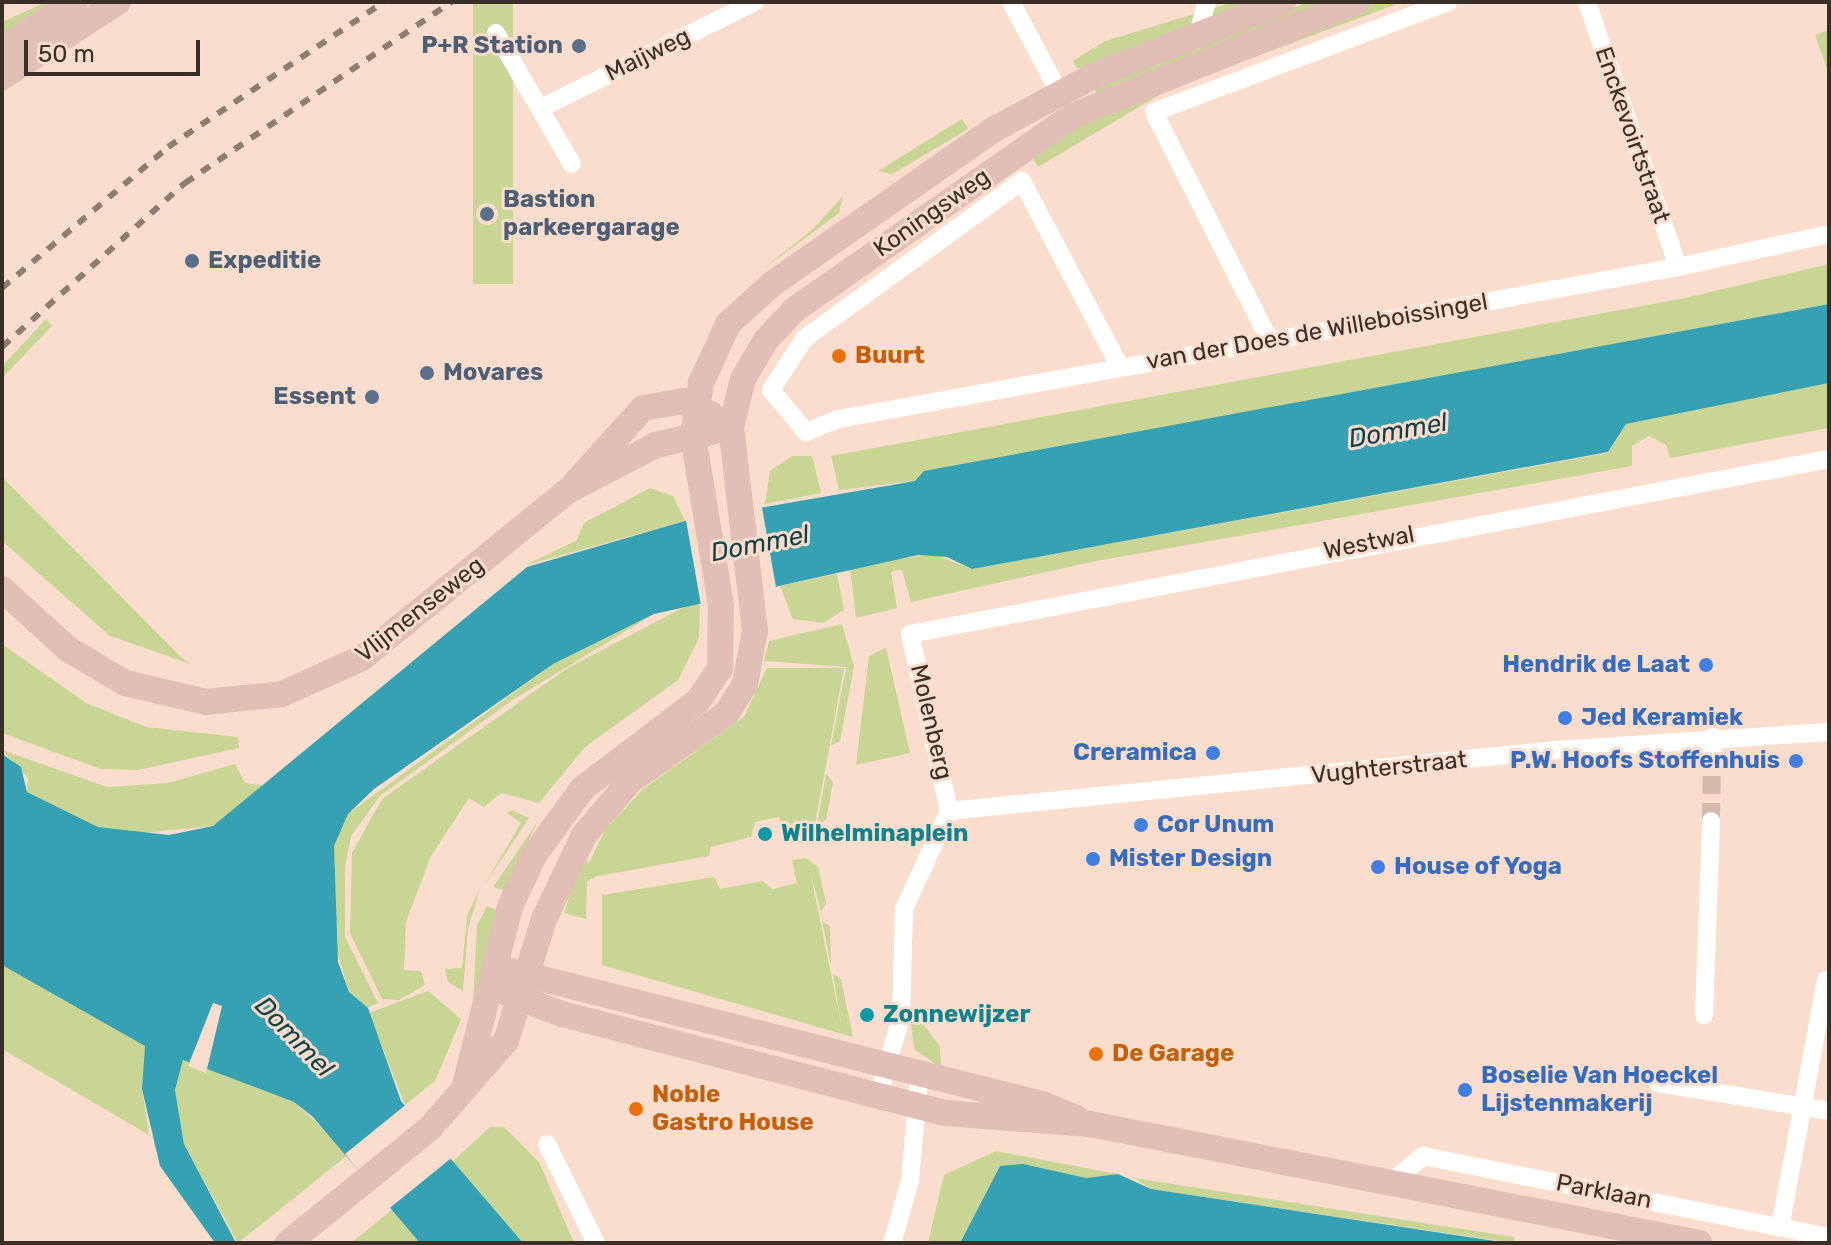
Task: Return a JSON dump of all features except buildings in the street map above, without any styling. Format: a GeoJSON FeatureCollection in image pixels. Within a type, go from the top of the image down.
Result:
{"type":"FeatureCollection","features":[{"type":"Feature","properties":{"kind":"street"},"geometry":{"type":"LineString","coordinates":[[2,48],[75,2]]}},
{"type":"Feature","properties":{"kind":"street"},"geometry":{"type":"LineString","coordinates":[[2,77],[118,2]]}},
{"type":"Feature","properties":{"kind":"street","name":"Maijweg"},"geometry":{"type":"LineString","coordinates":[[541,108],[755,2]]}},
{"type":"Feature","properties":{"kind":"street"},"geometry":{"type":"LineString","coordinates":[[1011,2],[1072,116]]}},
{"type":"Feature","properties":{"kind":"street"},"geometry":{"type":"LineString","coordinates":[[1198,33],[1207,2]]}},
{"type":"Feature","properties":{"kind":"street","name":"Koningsweg"},"geometry":{"type":"LineString","coordinates":[[494,977],[510,907],[558,819],[612,760],[710,686],[724,647],[721,605],[693,435],[696,404],[720,335],[772,284],[952,156],[1059,92],[1198,33],[1283,2]]}},
{"type":"Feature","properties":{"kind":"street","name":"Koningsweg"},"geometry":{"type":"LineString","coordinates":[[529,970],[565,869],[604,808],[734,704],[754,652],[751,599],[737,506],[731,427],[750,365],[794,310],[1072,116],[1357,2]]}},
{"type":"Feature","properties":{"kind":"street"},"geometry":{"type":"LineString","coordinates":[[1270,341],[1154,112],[1448,2]]}},
{"type":"Feature","properties":{"kind":"street","name":"Enckevoirtstraat"},"geometry":{"type":"LineString","coordinates":[[1587,2],[1678,267]]}},
{"type":"Feature","properties":{"kind":"street"},"geometry":{"type":"LineString","coordinates":[[496,33],[572,164]]}},
{"type":"Feature","properties":{"kind":"street","name":"Koningsweg"},"geometry":{"type":"LineString","coordinates":[[806,432],[771,390],[805,338],[1022,181],[1120,367]]}},
{"type":"Feature","properties":{"kind":"street","name":"van der Does de Willeboissingel"},"geometry":{"type":"LineString","coordinates":[[806,432],[839,419],[1678,267],[1829,234]]}},
{"type":"Feature","properties":{"kind":"street","name":"Vlijmenseweg"},"geometry":{"type":"LineString","coordinates":[[2,589],[68,649],[125,683],[206,702],[282,694],[362,658],[569,490],[636,412],[658,402],[696,404]]}},
{"type":"Feature","properties":{"kind":"street"},"geometry":{"type":"LineString","coordinates":[[696,404],[731,427]]}},
{"type":"Feature","properties":{"kind":"street","name":"Vlijmenseweg"},"geometry":{"type":"LineString","coordinates":[[569,490],[656,445],[731,427]]}},
{"type":"Feature","properties":{"kind":"street","name":"Westwal"},"geometry":{"type":"LineString","coordinates":[[910,634],[1091,596],[1829,459]]}},
{"type":"Feature","properties":{"kind":"street","name":"Molenberg"},"geometry":{"type":"LineString","coordinates":[[910,634],[949,811]]}},
{"type":"Feature","properties":{"kind":"street","name":"Vughterstraat"},"geometry":{"type":"LineString","coordinates":[[949,811],[1713,737],[1829,732]]}},
{"type":"Feature","properties":{"kind":"street"},"geometry":{"type":"LineString","coordinates":[[1712,759],[1713,737]]}},
{"type":"Feature","properties":{"kind":"street"},"geometry":{"type":"LineString","coordinates":[[878,1096],[901,1018],[904,909],[949,811]]}},
{"type":"Feature","properties":{"kind":"street"},"geometry":{"type":"LineString","coordinates":[[1704,1015],[1711,821]]}},
{"type":"Feature","properties":{"kind":"street"},"geometry":{"type":"LineString","coordinates":[[288,1243],[430,1128],[506,1041],[521,1003],[529,970]]}},
{"type":"Feature","properties":{"kind":"street"},"geometry":{"type":"LineString","coordinates":[[494,977],[529,970],[919,1078],[1042,1104],[1090,1124]]}},
{"type":"Feature","properties":{"kind":"street"},"geometry":{"type":"LineString","coordinates":[[494,977],[521,1003],[915,1106],[1090,1124]]}},
{"type":"Feature","properties":{"kind":"street"},"geometry":{"type":"LineString","coordinates":[[464,1088],[494,977]]}},
{"type":"Feature","properties":{"kind":"street"},"geometry":{"type":"LineString","coordinates":[[1780,1228],[1806,1106],[1826,980]]}},
{"type":"Feature","properties":{"kind":"street"},"geometry":{"type":"LineString","coordinates":[[892,1243],[910,1181],[919,1078]]}},
{"type":"Feature","properties":{"kind":"street"},"geometry":{"type":"LineString","coordinates":[[1658,1083],[1829,1111]]}},
{"type":"Feature","properties":{"kind":"street","name":"Parklaan"},"geometry":{"type":"LineString","coordinates":[[1090,1124],[1699,1243]]}},
{"type":"Feature","properties":{"kind":"street"},"geometry":{"type":"LineString","coordinates":[[547,1144],[596,1243]]}},
{"type":"Feature","properties":{"kind":"street","name":"Parklaan"},"geometry":{"type":"LineString","coordinates":[[1390,1183],[1423,1156],[1829,1237]]}},
{"type":"Feature","properties":{"kind":"green space"},"geometry":{"type":"Polygon","coordinates":[[[46,2],[63,2],[2,40],[2,22],[46,2]]]}},
{"type":"Feature","properties":{"kind":"green space"},"geometry":{"type":"Polygon","coordinates":[[[473,2],[513,2],[513,284],[473,284],[473,2]]]}},
{"type":"Feature","properties":{"kind":"green space"},"geometry":{"type":"Polygon","coordinates":[[[1234,2],[1255,2],[1077,69],[1073,61],[1105,41],[1234,2]]]}},
{"type":"Feature","properties":{"kind":"green space"},"geometry":{"type":"Polygon","coordinates":[[[1308,2],[1341,2],[1097,94],[1094,89],[1308,2]]]}},
{"type":"Feature","properties":{"kind":"green space"},"geometry":{"type":"Polygon","coordinates":[[[1376,2],[1402,2],[1171,88],[1038,167],[1031,155],[1077,122],[1376,2]]]}},
{"type":"Feature","properties":{"kind":"green space"},"geometry":{"type":"Polygon","coordinates":[[[1829,30],[1829,71],[1828,72],[1815,35],[1829,30]]]}},
{"type":"Feature","properties":{"kind":"green space"},"geometry":{"type":"Polygon","coordinates":[[[962,119],[968,128],[960,134],[892,174],[878,171],[962,119]]]}},
{"type":"Feature","properties":{"kind":"green space"},"geometry":{"type":"Polygon","coordinates":[[[843,196],[839,213],[758,273],[813,229],[843,196]]]}},
{"type":"Feature","properties":{"kind":"green space"},"geometry":{"type":"Polygon","coordinates":[[[1829,264],[1829,304],[1084,442],[915,481],[839,490],[831,456],[1685,298],[1829,264]]]}},
{"type":"Feature","properties":{"kind":"green space"},"geometry":{"type":"Polygon","coordinates":[[[46,319],[52,326],[2,378],[2,366],[46,319]]]}},
{"type":"Feature","properties":{"kind":"green space"},"geometry":{"type":"Polygon","coordinates":[[[1829,383],[1829,428],[1670,458],[1666,445],[1649,436],[1632,446],[1632,466],[1091,562],[911,602],[902,570],[891,571],[897,608],[856,618],[850,567],[932,554],[972,569],[1608,453],[1626,424],[1829,383]]]}},
{"type":"Feature","properties":{"kind":"green space"},"geometry":{"type":"Polygon","coordinates":[[[792,456],[812,456],[821,493],[765,504],[770,471],[792,456]]]}},
{"type":"Feature","properties":{"kind":"green space"},"geometry":{"type":"Polygon","coordinates":[[[2,477],[191,664],[110,636],[2,541],[2,477]]]}},
{"type":"Feature","properties":{"kind":"green space"},"geometry":{"type":"Polygon","coordinates":[[[650,488],[673,496],[685,521],[526,565],[577,540],[584,523],[650,488]]]}},
{"type":"Feature","properties":{"kind":"green space"},"geometry":{"type":"Polygon","coordinates":[[[837,574],[844,610],[823,623],[793,619],[780,586],[837,574]]]}},
{"type":"Feature","properties":{"kind":"green space"},"geometry":{"type":"Polygon","coordinates":[[[692,603],[700,605],[699,638],[678,680],[585,747],[539,803],[501,793],[484,807],[469,798],[431,856],[406,922],[404,970],[421,971],[425,985],[399,1000],[382,999],[350,933],[352,853],[382,799],[566,669],[692,603]]]}},
{"type":"Feature","properties":{"kind":"green space"},"geometry":{"type":"Polygon","coordinates":[[[654,614],[511,701],[380,796],[351,836],[345,866],[345,937],[378,1003],[368,1008],[349,992],[334,940],[334,846],[348,814],[553,664],[654,614]]]}},
{"type":"Feature","properties":{"kind":"green space"},"geometry":{"type":"Polygon","coordinates":[[[842,624],[854,666],[840,741],[831,746],[846,667],[764,661],[769,641],[842,624]]]}},
{"type":"Feature","properties":{"kind":"green space"},"geometry":{"type":"Polygon","coordinates":[[[2,644],[86,703],[146,727],[238,737],[239,748],[138,770],[101,769],[2,733],[2,644]]]}},
{"type":"Feature","properties":{"kind":"green space"},"geometry":{"type":"Polygon","coordinates":[[[886,648],[910,753],[856,765],[869,656],[886,648]]]}},
{"type":"Feature","properties":{"kind":"green space"},"geometry":{"type":"Polygon","coordinates":[[[767,668],[844,668],[815,824],[805,822],[802,836],[785,838],[779,817],[755,822],[751,837],[711,847],[709,856],[598,876],[587,881],[586,919],[564,913],[583,856],[589,863],[605,830],[643,789],[744,717],[767,668]]]}},
{"type":"Feature","properties":{"kind":"green space"},"geometry":{"type":"Polygon","coordinates":[[[2,750],[107,787],[168,783],[235,764],[245,783],[267,786],[213,826],[132,834],[98,827],[27,792],[28,778],[2,750]]]}},
{"type":"Feature","properties":{"kind":"green space"},"geometry":{"type":"Polygon","coordinates":[[[826,774],[833,782],[826,820],[817,825],[826,774]]]}},
{"type":"Feature","properties":{"kind":"green space"},"geometry":{"type":"Polygon","coordinates":[[[512,810],[529,818],[485,884],[521,823],[507,813],[512,810]]]}},
{"type":"Feature","properties":{"kind":"green space"},"geometry":{"type":"Polygon","coordinates":[[[538,821],[504,890],[495,888],[494,886],[538,821]]]}},
{"type":"Feature","properties":{"kind":"green space"},"geometry":{"type":"Polygon","coordinates":[[[806,858],[818,867],[826,903],[821,912],[810,871],[842,1028],[833,974],[841,979],[853,1037],[602,965],[602,895],[714,877],[720,889],[763,881],[772,889],[797,883],[792,860],[806,858]]]}},
{"type":"Feature","properties":{"kind":"green space"},"geometry":{"type":"Polygon","coordinates":[[[480,888],[468,929],[463,991],[448,982],[445,969],[462,968],[467,916],[480,888]]]}},
{"type":"Feature","properties":{"kind":"green space"},"geometry":{"type":"Polygon","coordinates":[[[487,906],[497,910],[473,1003],[477,926],[487,906]]]}},
{"type":"Feature","properties":{"kind":"green space"},"geometry":{"type":"Polygon","coordinates":[[[822,921],[830,926],[831,966],[822,921]]]}},
{"type":"Feature","properties":{"kind":"green space"},"geometry":{"type":"Polygon","coordinates":[[[2,965],[146,1046],[142,1089],[149,1135],[2,1049],[2,965]]]}},
{"type":"Feature","properties":{"kind":"green space"},"geometry":{"type":"Polygon","coordinates":[[[428,991],[461,1019],[435,1081],[405,1105],[369,1013],[428,991]]]}},
{"type":"Feature","properties":{"kind":"green space"},"geometry":{"type":"Polygon","coordinates":[[[922,1022],[940,1047],[941,1068],[914,1049],[911,1023],[922,1022]]]}},
{"type":"Feature","properties":{"kind":"green space"},"geometry":{"type":"Polygon","coordinates":[[[183,1060],[294,1102],[350,1153],[238,1243],[184,1144],[175,1090],[183,1060]]]}},
{"type":"Feature","properties":{"kind":"green space"},"geometry":{"type":"Polygon","coordinates":[[[490,1127],[504,1127],[539,1162],[574,1243],[523,1243],[452,1162],[490,1127]]]}},
{"type":"Feature","properties":{"kind":"green space"},"geometry":{"type":"Polygon","coordinates":[[[996,1151],[1118,1174],[1086,1178],[1000,1166],[960,1243],[928,1243],[944,1175],[996,1151]]]}},
{"type":"Feature","properties":{"kind":"green space"},"geometry":{"type":"Polygon","coordinates":[[[1134,1178],[1514,1237],[1514,1243],[1151,1189],[1134,1178]]]}},
{"type":"Feature","properties":{"kind":"green space"},"geometry":{"type":"Polygon","coordinates":[[[393,1209],[420,1243],[351,1243],[393,1209]]]}},
{"type":"Feature","properties":{"kind":"water","name":"Dommel"},"geometry":{"type":"Polygon","coordinates":[[[1829,304],[1829,383],[1626,424],[1608,452],[972,569],[947,557],[918,555],[654,614],[553,664],[374,789],[348,814],[334,846],[338,962],[349,992],[368,1008],[401,1101],[523,1243],[420,1243],[313,1117],[294,1102],[183,1060],[175,1090],[184,1144],[236,1243],[215,1243],[160,1166],[142,1089],[145,1046],[2,965],[2,754],[21,767],[27,792],[98,827],[169,835],[213,826],[527,567],[685,521],[915,481],[924,471],[1829,304]]]}},
{"type":"Feature","properties":{"kind":"water"},"geometry":{"type":"Polygon","coordinates":[[[1023,1164],[1086,1178],[1118,1174],[1151,1189],[1508,1243],[960,1243],[1000,1166],[1023,1164]]]}},
{"type":"Feature","properties":{"kind":"pier"},"geometry":{"type":"Polygon","coordinates":[[[761,502],[777,591],[701,604],[685,515],[761,502]]]}},
{"type":"Feature","properties":{"kind":"pier"},"geometry":{"type":"Polygon","coordinates":[[[213,1003],[222,1006],[206,1073],[188,1066],[213,1003]]]}},
{"type":"Feature","properties":{"kind":"pier"},"geometry":{"type":"Polygon","coordinates":[[[408,1103],[452,1157],[389,1208],[345,1154],[408,1103]]]}},
{"type":"Feature","properties":{"kind":"tunnel"},"geometry":{"type":"LineString","coordinates":[[1711,821],[1712,759]]}},
{"type":"Feature","properties":{"kind":"railway"},"geometry":{"type":"LineString","coordinates":[[2,288],[168,147],[384,2]]}},
{"type":"Feature","properties":{"kind":"railway"},"geometry":{"type":"LineString","coordinates":[[2,347],[185,183],[451,2]]}},
{"type":"Feature","properties":{"kind":"place","name":"P+R Station"},"geometry":{"type":"Point","coordinates":[579,46]}},
{"type":"Feature","properties":{"kind":"place","name":"Bastion parkeergarage"},"geometry":{"type":"Point","coordinates":[487,214]}},
{"type":"Feature","properties":{"kind":"place","name":"Expeditie"},"geometry":{"type":"Point","coordinates":[192,261]}},
{"type":"Feature","properties":{"kind":"place","name":"Buurt"},"geometry":{"type":"Point","coordinates":[839,356]}},
{"type":"Feature","properties":{"kind":"place","name":"Movares"},"geometry":{"type":"Point","coordinates":[427,373]}},
{"type":"Feature","properties":{"kind":"place","name":"Essent"},"geometry":{"type":"Point","coordinates":[372,397]}},
{"type":"Feature","properties":{"kind":"place","name":"Hendrik de Laat"},"geometry":{"type":"Point","coordinates":[1706,665]}},
{"type":"Feature","properties":{"kind":"place","name":"Jed Keramiek"},"geometry":{"type":"Point","coordinates":[1565,718]}},
{"type":"Feature","properties":{"kind":"place","name":"Creramica"},"geometry":{"type":"Point","coordinates":[1213,753]}},
{"type":"Feature","properties":{"kind":"place","name":"P.W. Hoofs Stoffenhuis"},"geometry":{"type":"Point","coordinates":[1796,761]}},
{"type":"Feature","properties":{"kind":"place","name":"Cor Unum"},"geometry":{"type":"Point","coordinates":[1141,825]}},
{"type":"Feature","properties":{"kind":"place","name":"Wilhelminaplein"},"geometry":{"type":"Point","coordinates":[765,834]}},
{"type":"Feature","properties":{"kind":"place","name":"Mister Design"},"geometry":{"type":"Point","coordinates":[1093,859]}},
{"type":"Feature","properties":{"kind":"place","name":"House of Yoga"},"geometry":{"type":"Point","coordinates":[1378,867]}},
{"type":"Feature","properties":{"kind":"place","name":"Zonnewijzer"},"geometry":{"type":"Point","coordinates":[867,1015]}},
{"type":"Feature","properties":{"kind":"place","name":"De Garage"},"geometry":{"type":"Point","coordinates":[1096,1054]}},
{"type":"Feature","properties":{"kind":"place","name":"Boselie Van Hoeckel Lijstenmakerij"},"geometry":{"type":"Point","coordinates":[1465,1090]}},
{"type":"Feature","properties":{"kind":"place","name":"Noble Gastro House"},"geometry":{"type":"Point","coordinates":[636,1109]}}]}
